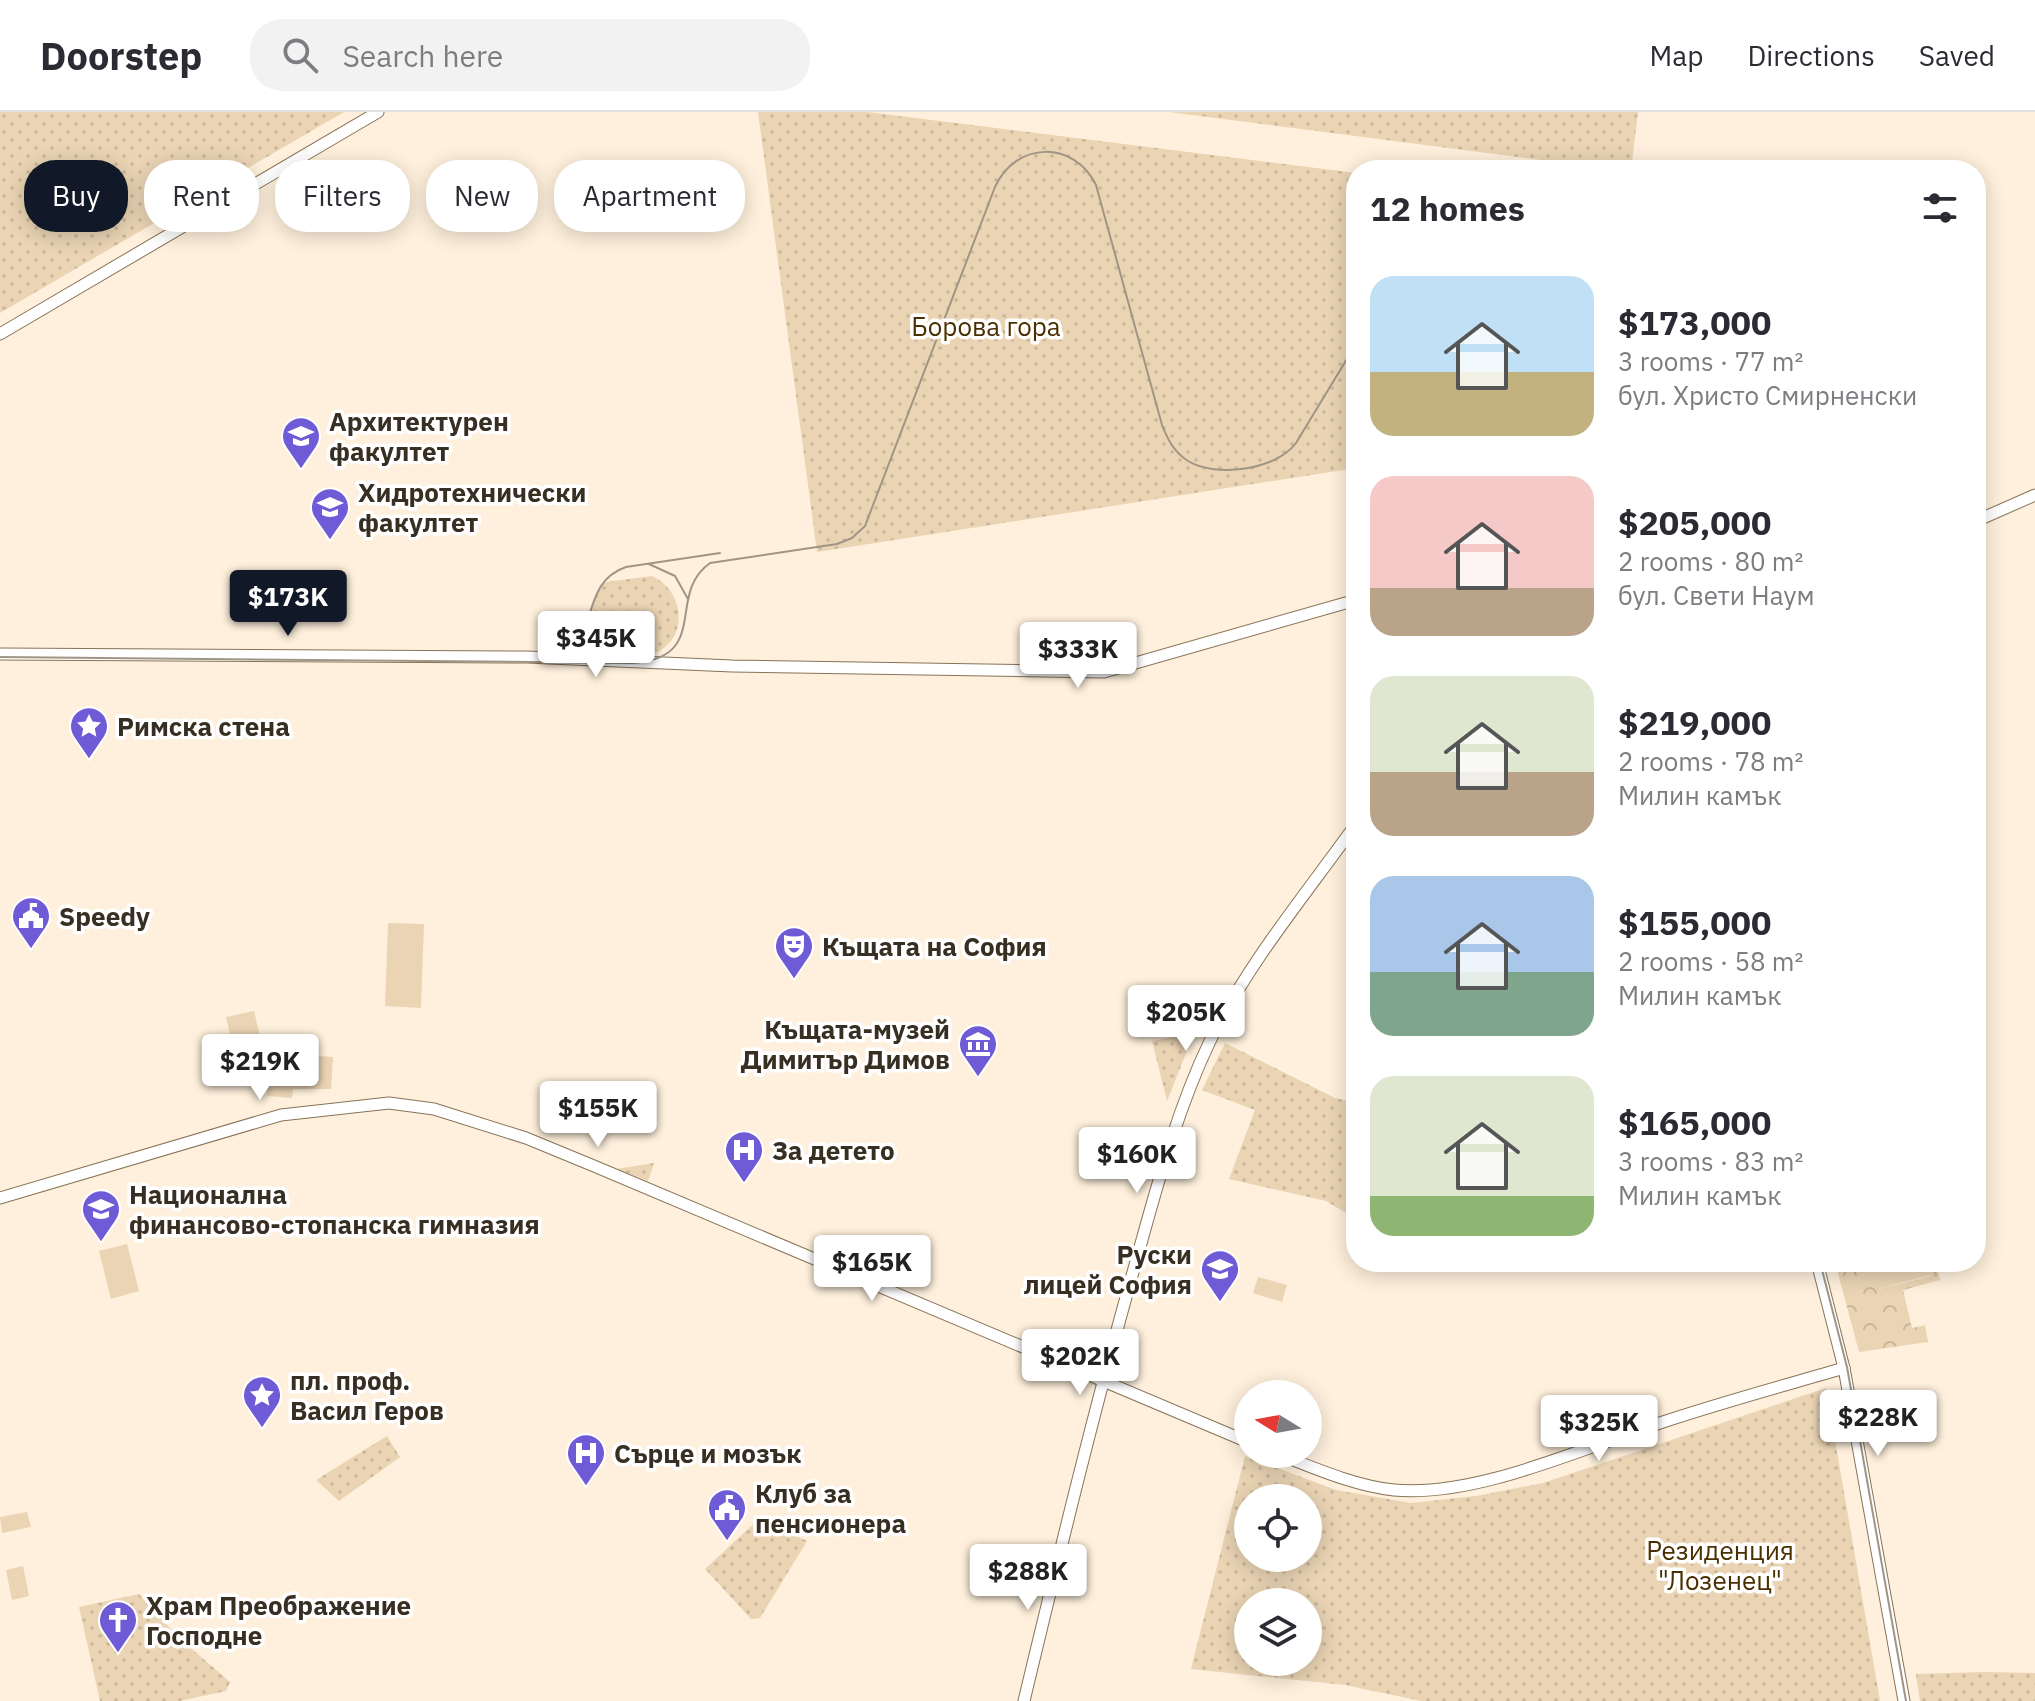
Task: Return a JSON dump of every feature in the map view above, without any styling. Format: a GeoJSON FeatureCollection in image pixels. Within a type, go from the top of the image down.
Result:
{"type":"FeatureCollection","features":[{"type":"Feature","properties":{"kind":"street"},"geometry":{"type":"LineString","coordinates":[[0,334],[378,112]]}},
{"type":"Feature","properties":{"kind":"street"},"geometry":{"type":"LineString","coordinates":[[1986,517],[2035,495]]}},
{"type":"Feature","properties":{"kind":"street"},"geometry":{"type":"LineString","coordinates":[[0,654],[512,657],[573,661],[1104,672],[1346,603]]}},
{"type":"Feature","properties":{"kind":"street"},"geometry":{"type":"LineString","coordinates":[[1024,1701],[1103,1379],[1163,1165],[1210,1043],[1259,961],[1346,838]]}},
{"type":"Feature","properties":{"kind":"street"},"geometry":{"type":"LineString","coordinates":[[0,1198],[255,1122],[325,1107],[389,1103],[434,1109],[526,1138],[1234,1436]]}},
{"type":"Feature","properties":{"kind":"street"},"geometry":{"type":"LineString","coordinates":[[1820,1272],[1844,1368],[1904,1701]]}},
{"type":"Feature","properties":{"kind":"street"},"geometry":{"type":"LineString","coordinates":[[1319,1468],[1392,1490],[1423,1490],[1482,1480],[1844,1368]]}},
{"type":"Feature","properties":{"kind":"green space"},"geometry":{"type":"Polygon","coordinates":[[[0,112],[344,112],[259,162],[144,160],[144,229],[0,313],[0,112]]]}},
{"type":"Feature","properties":{"kind":"green space","name":"Борова гора"},"geometry":{"type":"Polygon","coordinates":[[[758,112],[867,112],[1346,172],[1346,470],[817,552],[758,112]]]}},
{"type":"Feature","properties":{"kind":"green space"},"geometry":{"type":"Polygon","coordinates":[[[1169,112],[1638,112],[1632,160],[1541,160],[1169,112]]]}},
{"type":"Feature","properties":{"kind":"green space"},"geometry":{"type":"Polygon","coordinates":[[[652,576],[663,583],[677,604],[678,627],[673,638],[665,647],[648,656],[609,656],[601,648],[592,629],[594,600],[606,582],[652,576]]]}},
{"type":"Feature","properties":{"kind":"green space"},"geometry":{"type":"Polygon","coordinates":[[[388,923],[424,924],[421,1008],[385,1006],[388,923]]]}},
{"type":"Feature","properties":{"kind":"green space"},"geometry":{"type":"Polygon","coordinates":[[[254,1011],[266,1062],[238,1069],[226,1017],[254,1011]]]}},
{"type":"Feature","properties":{"kind":"green space"},"geometry":{"type":"Polygon","coordinates":[[[1173,1037],[1191,1041],[1167,1101],[1152,1041],[1173,1037]]]}},
{"type":"Feature","properties":{"kind":"green space"},"geometry":{"type":"Polygon","coordinates":[[[270,1043],[317,1047],[317,1056],[333,1057],[331,1089],[293,1089],[292,1098],[267,1096],[270,1043]]]}},
{"type":"Feature","properties":{"kind":"green space"},"geometry":{"type":"Polygon","coordinates":[[[1225,1043],[1346,1101],[1346,1213],[1326,1201],[1229,1179],[1255,1110],[1202,1090],[1225,1043]]]}},
{"type":"Feature","properties":{"kind":"green space"},"geometry":{"type":"Polygon","coordinates":[[[654,1163],[648,1181],[616,1169],[654,1163]]]}},
{"type":"Feature","properties":{"kind":"green space"},"geometry":{"type":"Polygon","coordinates":[[[127,1244],[139,1291],[111,1299],[99,1251],[127,1244]]]}},
{"type":"Feature","properties":{"kind":"green space"},"geometry":{"type":"Polygon","coordinates":[[[1838,1272],[1874,1272],[1879,1289],[1938,1272],[1940,1280],[1903,1290],[1912,1328],[1925,1325],[1928,1342],[1859,1352],[1838,1272]]]}},
{"type":"Feature","properties":{"kind":"green space"},"geometry":{"type":"Polygon","coordinates":[[[1874,1272],[1930,1272],[1931,1275],[1878,1289],[1874,1272]]]}},
{"type":"Feature","properties":{"kind":"green space"},"geometry":{"type":"Polygon","coordinates":[[[1258,1277],[1287,1285],[1282,1302],[1253,1293],[1258,1277]]]}},
{"type":"Feature","properties":{"kind":"green space","name":"Резиденция \"Лозенец\""},"geometry":{"type":"Polygon","coordinates":[[[1826,1388],[1880,1701],[1421,1701],[1345,1685],[1258,1676],[1322,1676],[1322,1588],[1234,1588],[1234,1673],[1191,1669],[1234,1499],[1234,1572],[1322,1572],[1322,1485],[1411,1503],[1476,1496],[1543,1483],[1826,1388]]]}},
{"type":"Feature","properties":{"kind":"green space"},"geometry":{"type":"Polygon","coordinates":[[[387,1436],[400,1457],[339,1501],[316,1480],[387,1436]]]}},
{"type":"Feature","properties":{"kind":"green space","name":"Резиденция \"Лозенец\""},"geometry":{"type":"Polygon","coordinates":[[[1242,1468],[1277,1468],[1320,1484],[1238,1484],[1242,1468]]]}},
{"type":"Feature","properties":{"kind":"green space"},"geometry":{"type":"Polygon","coordinates":[[[27,1512],[31,1527],[2,1533],[0,1517],[27,1512]]]}},
{"type":"Feature","properties":{"kind":"green space"},"geometry":{"type":"Polygon","coordinates":[[[760,1518],[807,1541],[760,1618],[751,1619],[705,1569],[760,1518]]]}},
{"type":"Feature","properties":{"kind":"green space"},"geometry":{"type":"Polygon","coordinates":[[[23,1566],[29,1596],[12,1600],[6,1570],[23,1566]]]}},
{"type":"Feature","properties":{"kind":"green space"},"geometry":{"type":"Polygon","coordinates":[[[139,1594],[178,1637],[230,1682],[226,1691],[180,1701],[100,1701],[79,1607],[139,1594]]]}},
{"type":"Feature","properties":{"kind":"green space"},"geometry":{"type":"Polygon","coordinates":[[[2035,1673],[2035,1701],[1920,1701],[1916,1674],[2035,1673]]]}},
{"type":"Feature","properties":{"kind":"tram line"},"geometry":{"type":"LineString","coordinates":[[0,657],[632,663],[656,659],[672,650],[680,638],[690,591],[697,576],[710,563],[837,544],[852,538],[865,526],[995,187],[1004,172],[1030,154],[1060,154],[1074,160],[1086,170],[1096,185],[1162,425],[1172,445],[1188,461],[1229,470],[1275,460],[1296,443],[1346,360]]}},
{"type":"Feature","properties":{"kind":"tram line"},"geometry":{"type":"LineString","coordinates":[[544,654],[563,652],[576,644],[600,588],[610,576],[626,567],[720,553]]}},
{"type":"Feature","properties":{"kind":"tram line"},"geometry":{"type":"LineString","coordinates":[[649,564],[675,576],[688,599]]}},
{"type":"Feature","properties":{"kind":"tram line"},"geometry":{"type":"LineString","coordinates":[[588,620],[597,649],[618,662]]}},
{"type":"Feature","properties":{"kind":"tram line"},"geometry":{"type":"LineString","coordinates":[[1823,1272],[1847,1367],[1906,1701]]}},
{"type":"Feature","properties":{"kind":"place","name":"Архитектурен факултет"},"geometry":{"type":"Point","coordinates":[301,470]}},
{"type":"Feature","properties":{"kind":"place","name":"Хидротехнически факултет"},"geometry":{"type":"Point","coordinates":[330,541]}},
{"type":"Feature","properties":{"kind":"place","name":"Римска стена"},"geometry":{"type":"Point","coordinates":[89,760]}},
{"type":"Feature","properties":{"kind":"place","name":"Speedy"},"geometry":{"type":"Point","coordinates":[31,950]}},
{"type":"Feature","properties":{"kind":"place","name":"Къщата на София"},"geometry":{"type":"Point","coordinates":[794,980]}},
{"type":"Feature","properties":{"kind":"place","name":"Къщата-музей Димитър Димов"},"geometry":{"type":"Point","coordinates":[978,1078]}},
{"type":"Feature","properties":{"kind":"place","name":"За детето"},"geometry":{"type":"Point","coordinates":[744,1184]}},
{"type":"Feature","properties":{"kind":"place","name":"Национална финансово-стопанска гимназия"},"geometry":{"type":"Point","coordinates":[101,1243]}},
{"type":"Feature","properties":{"kind":"place","name":"Руски лицей София"},"geometry":{"type":"Point","coordinates":[1220,1303]}},
{"type":"Feature","properties":{"kind":"place","name":"пл. проф. Васил Геров"},"geometry":{"type":"Point","coordinates":[262,1429]}},
{"type":"Feature","properties":{"kind":"place","name":"Сърце и мозък"},"geometry":{"type":"Point","coordinates":[586,1487]}},
{"type":"Feature","properties":{"kind":"place","name":"Клуб за пенсионера"},"geometry":{"type":"Point","coordinates":[727,1542]}},
{"type":"Feature","properties":{"kind":"place","name":"Храм Преображение Господне"},"geometry":{"type":"Point","coordinates":[118,1654]}}]}
